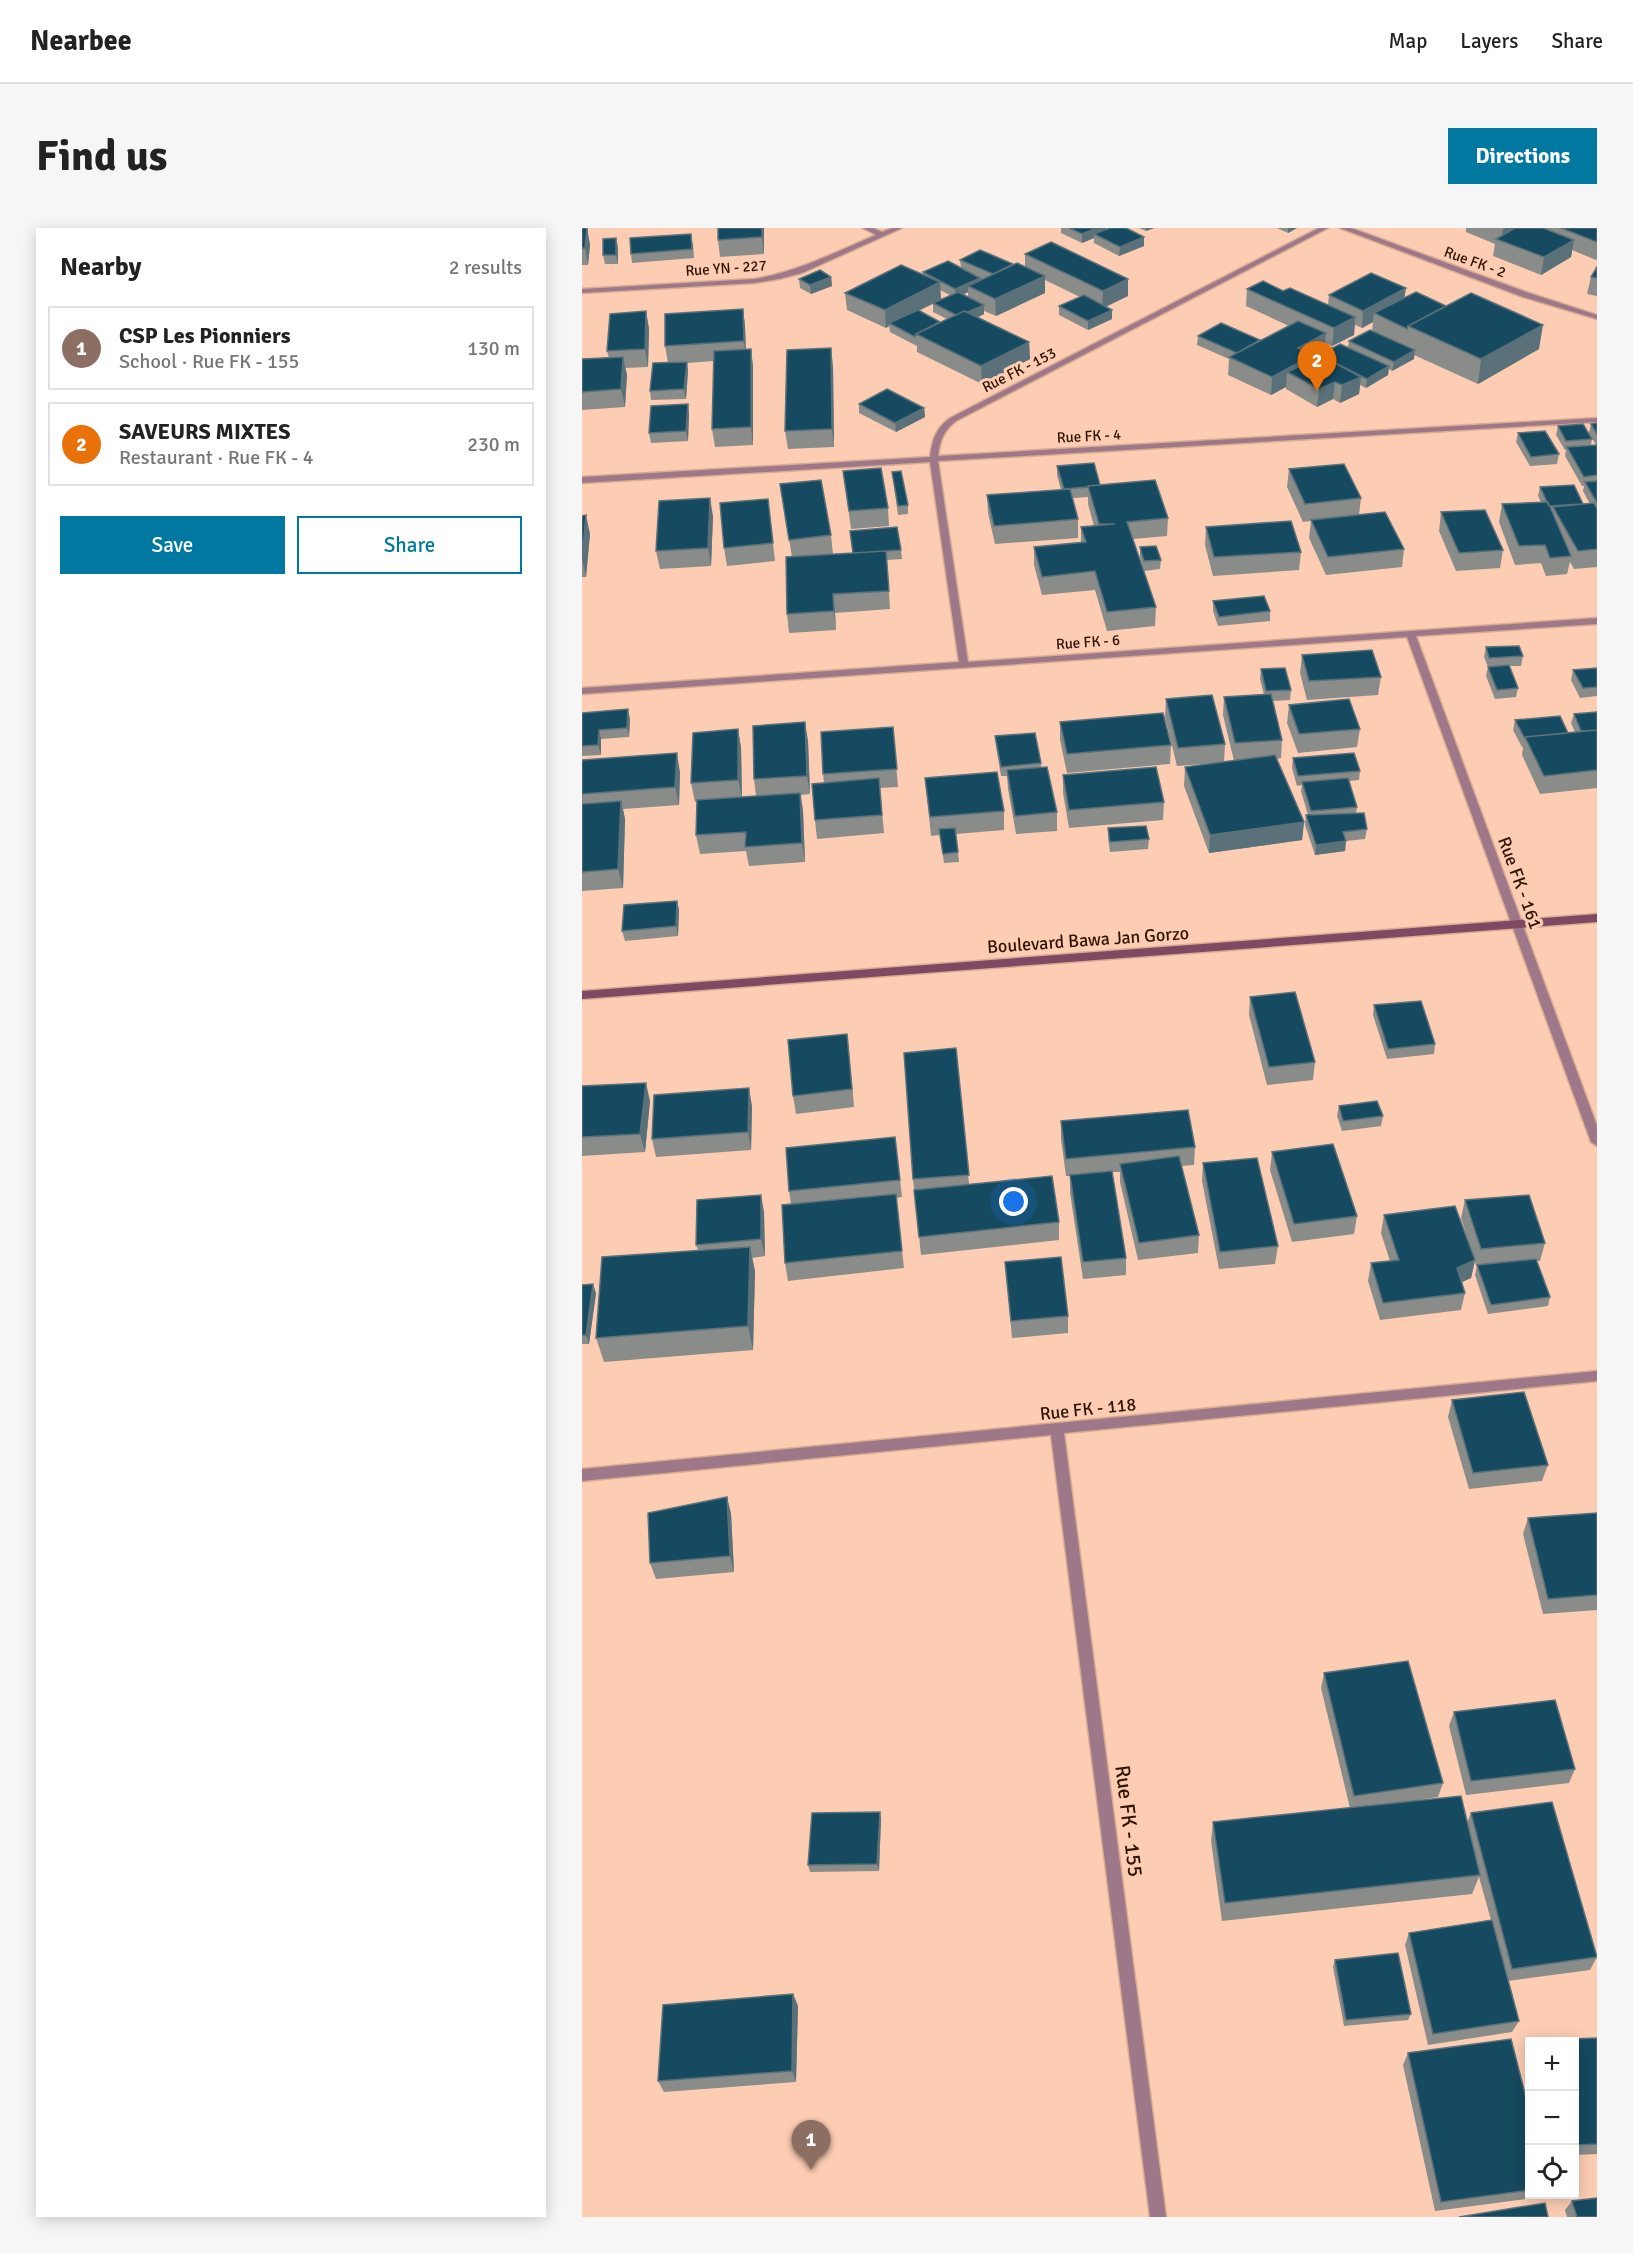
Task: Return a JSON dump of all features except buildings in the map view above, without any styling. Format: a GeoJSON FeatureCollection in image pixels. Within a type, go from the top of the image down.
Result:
{"type":"FeatureCollection","features":[{"type":"Feature","properties":{"kind":"main road","name":"Boulevard Bawa Jan Gorzo"},"geometry":{"type":"LineString","coordinates":[[582,995],[1597,918]]}},
{"type":"Feature","properties":{"kind":"street"},"geometry":{"type":"LineString","coordinates":[[867,228],[882,236]]}},
{"type":"Feature","properties":{"kind":"street","name":"Rue YN - 227"},"geometry":{"type":"LineString","coordinates":[[582,291],[754,281],[779,277],[898,228]]}},
{"type":"Feature","properties":{"kind":"street","name":"Rue FK - 153"},"geometry":{"type":"LineString","coordinates":[[964,665],[934,459],[935,441],[941,429],[955,419],[1324,228]]}},
{"type":"Feature","properties":{"kind":"street","name":"Rue FK - 2"},"geometry":{"type":"LineString","coordinates":[[1344,228],[1527,295],[1597,317]]}},
{"type":"Feature","properties":{"kind":"street","name":"Rue FK - 4"},"geometry":{"type":"LineString","coordinates":[[582,480],[1597,420]]}},
{"type":"Feature","properties":{"kind":"street","name":"Rue FK - 6"},"geometry":{"type":"LineString","coordinates":[[582,691],[1597,621]]}},
{"type":"Feature","properties":{"kind":"street","name":"Rue FK - 161"},"geometry":{"type":"LineString","coordinates":[[1411,635],[1597,1142]]}},
{"type":"Feature","properties":{"kind":"street","name":"Rue FK - 118"},"geometry":{"type":"LineString","coordinates":[[582,1475],[1597,1376]]}},
{"type":"Feature","properties":{"kind":"street","name":"Rue FK - 155"},"geometry":{"type":"LineString","coordinates":[[1058,1430],[1158,2217]]}},
{"type":"Feature","properties":{"kind":"place","name":"SAVEURS MIXTES"},"geometry":{"type":"Point","coordinates":[1317,391]}},
{"type":"Feature","properties":{"kind":"place","name":"CSP Les Pionniers"},"geometry":{"type":"Point","coordinates":[811,2170]}}]}
